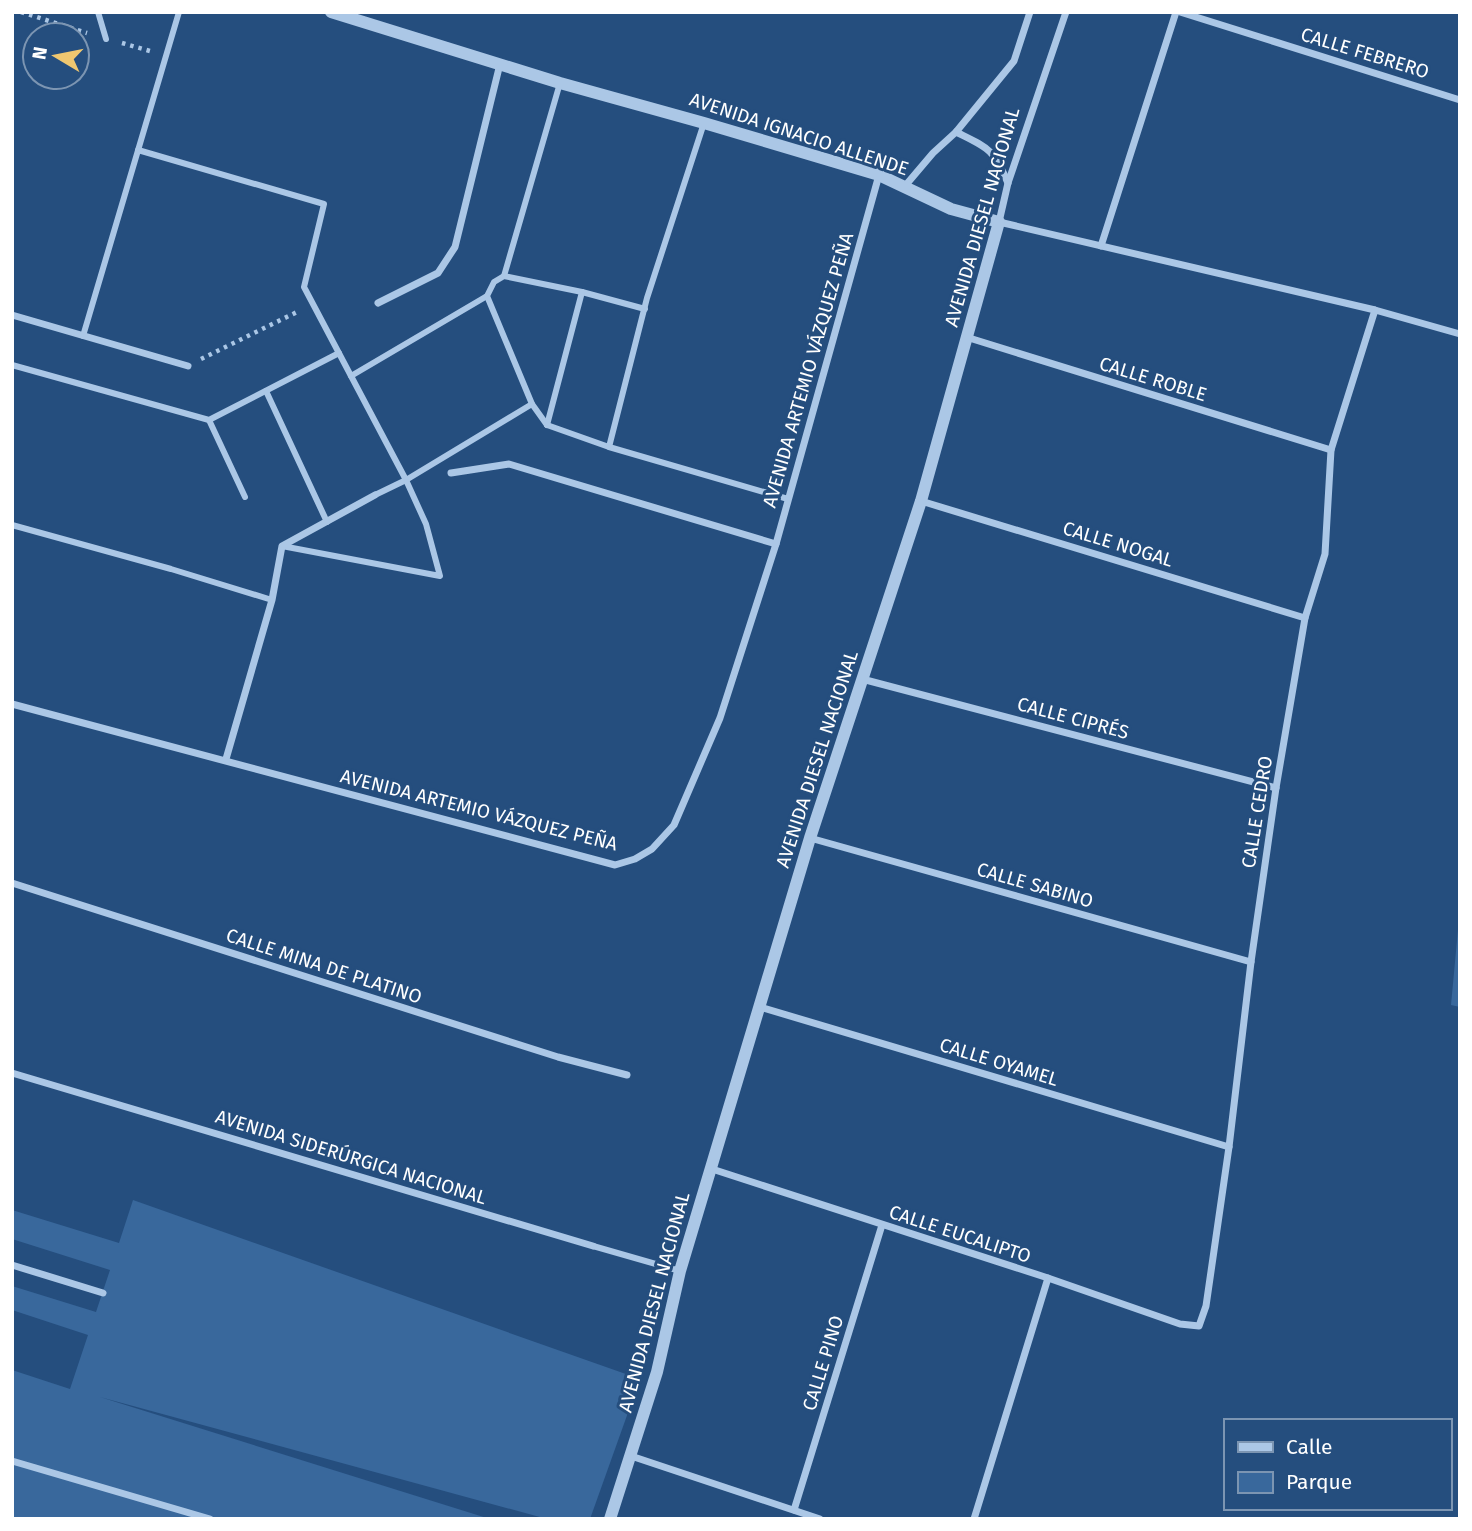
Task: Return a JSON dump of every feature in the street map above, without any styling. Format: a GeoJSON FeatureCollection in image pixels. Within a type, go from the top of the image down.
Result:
{"type":"FeatureCollection","features":[{"type":"Feature","properties":{"kind":"street"},"geometry":{"type":"LineString","coordinates":[[98,12],[106,38]]}},
{"type":"Feature","properties":{"kind":"street"},"geometry":{"type":"LineString","coordinates":[[83,336],[179,12]]}},
{"type":"Feature","properties":{"kind":"street","name":"AVENIDA IGNACIO ALLENDE"},"geometry":{"type":"LineString","coordinates":[[331,12],[560,83],[704,122],[879,175],[951,209],[1375,310],[1460,334]]}},
{"type":"Feature","properties":{"kind":"street"},"geometry":{"type":"LineString","coordinates":[[905,186],[933,153],[956,132],[1014,61],[1030,12]]}},
{"type":"Feature","properties":{"kind":"street","name":"AVENIDA DIESEL NACIONAL"},"geometry":{"type":"LineString","coordinates":[[610,1519],[657,1372],[680,1271],[730,1101],[810,838],[921,501],[1008,183],[1066,12]]}},
{"type":"Feature","properties":{"kind":"street"},"geometry":{"type":"LineString","coordinates":[[1101,246],[1178,12]]}},
{"type":"Feature","properties":{"kind":"street","name":"CALLE FEBRERO"},"geometry":{"type":"LineString","coordinates":[[1178,12],[1460,100]]}},
{"type":"Feature","properties":{"kind":"street"},"geometry":{"type":"LineString","coordinates":[[378,303],[438,273],[454,247],[500,63]]}},
{"type":"Feature","properties":{"kind":"street"},"geometry":{"type":"LineString","coordinates":[[351,376],[487,296],[494,282],[505,273],[560,83]]}},
{"type":"Feature","properties":{"kind":"street"},"geometry":{"type":"LineString","coordinates":[[609,447],[645,309],[704,122]]}},
{"type":"Feature","properties":{"kind":"street"},"geometry":{"type":"LineString","coordinates":[[956,132],[987,147],[999,162],[1008,183]]}},
{"type":"Feature","properties":{"kind":"street"},"geometry":{"type":"LineString","coordinates":[[138,150],[324,204],[304,287],[406,480],[426,523],[440,576],[282,546]]}},
{"type":"Feature","properties":{"kind":"street","name":"AVENIDA ARTEMIO VÁZQUEZ PEÑA"},"geometry":{"type":"LineString","coordinates":[[12,704],[615,865],[635,859],[652,849],[674,825],[720,718],[776,544],[879,175]]}},
{"type":"Feature","properties":{"kind":"street"},"geometry":{"type":"LineString","coordinates":[[505,273],[645,309]]}},
{"type":"Feature","properties":{"kind":"street"},"geometry":{"type":"LineString","coordinates":[[547,425],[582,292]]}},
{"type":"Feature","properties":{"kind":"street"},"geometry":{"type":"LineString","coordinates":[[487,296],[532,404],[547,425],[609,447],[788,499]]}},
{"type":"Feature","properties":{"kind":"street","name":"CALLE CEDRO"},"geometry":{"type":"LineString","coordinates":[[1199,1326],[1206,1306],[1229,1147],[1251,962],[1276,788],[1305,618],[1325,554],[1331,450],[1375,310]]}},
{"type":"Feature","properties":{"kind":"street"},"geometry":{"type":"LineString","coordinates":[[12,315],[188,366]]}},
{"type":"Feature","properties":{"kind":"street","name":"CALLE ROBLE"},"geometry":{"type":"LineString","coordinates":[[967,337],[1331,450]]}},
{"type":"Feature","properties":{"kind":"street"},"geometry":{"type":"LineString","coordinates":[[12,365],[209,421],[339,353]]}},
{"type":"Feature","properties":{"kind":"street"},"geometry":{"type":"LineString","coordinates":[[266,391],[327,522]]}},
{"type":"Feature","properties":{"kind":"street"},"geometry":{"type":"LineString","coordinates":[[282,546],[406,480],[532,404]]}},
{"type":"Feature","properties":{"kind":"street"},"geometry":{"type":"LineString","coordinates":[[209,421],[245,497]]}},
{"type":"Feature","properties":{"kind":"street"},"geometry":{"type":"LineString","coordinates":[[451,473],[509,464],[776,544]]}},
{"type":"Feature","properties":{"kind":"street","name":"CALLE NOGAL"},"geometry":{"type":"LineString","coordinates":[[921,501],[1305,618]]}},
{"type":"Feature","properties":{"kind":"street"},"geometry":{"type":"LineString","coordinates":[[12,525],[272,600]]}},
{"type":"Feature","properties":{"kind":"street"},"geometry":{"type":"LineString","coordinates":[[226,759],[272,600],[282,546]]}},
{"type":"Feature","properties":{"kind":"street","name":"CALLE CIPRÉS"},"geometry":{"type":"LineString","coordinates":[[863,678],[1276,788]]}},
{"type":"Feature","properties":{"kind":"street","name":"CALLE SABINO"},"geometry":{"type":"LineString","coordinates":[[810,838],[1251,962]]}},
{"type":"Feature","properties":{"kind":"street","name":"CALLE MINA DE PLATINO"},"geometry":{"type":"LineString","coordinates":[[12,883],[558,1057],[627,1075]]}},
{"type":"Feature","properties":{"kind":"street","name":"CALLE OYAMEL"},"geometry":{"type":"LineString","coordinates":[[760,1007],[1229,1147]]}},
{"type":"Feature","properties":{"kind":"street","name":"AVENIDA SIDERÚRGICA NACIONAL"},"geometry":{"type":"LineString","coordinates":[[12,1073],[680,1271]]}},
{"type":"Feature","properties":{"kind":"street","name":"CALLE EUCALIPTO"},"geometry":{"type":"LineString","coordinates":[[712,1169],[1048,1278],[1180,1324],[1199,1326]]}},
{"type":"Feature","properties":{"kind":"street","name":"CALLE PINO"},"geometry":{"type":"LineString","coordinates":[[794,1510],[882,1225]]}},
{"type":"Feature","properties":{"kind":"street"},"geometry":{"type":"LineString","coordinates":[[12,1265],[103,1293]]}},
{"type":"Feature","properties":{"kind":"street"},"geometry":{"type":"LineString","coordinates":[[974,1519],[1048,1278]]}},
{"type":"Feature","properties":{"kind":"street"},"geometry":{"type":"LineString","coordinates":[[631,1456],[820,1519]]}},
{"type":"Feature","properties":{"kind":"street"},"geometry":{"type":"LineString","coordinates":[[12,1461],[210,1519]]}},
{"type":"Feature","properties":{"kind":"path"},"geometry":{"type":"LineString","coordinates":[[188,366],[313,304]]}},
{"type":"Feature","properties":{"kind":"green space"},"geometry":{"type":"Polygon","coordinates":[[[1460,908],[1460,1007],[1451,1005],[1460,908]]]}},
{"type":"Feature","properties":{"kind":"green space"},"geometry":{"type":"Polygon","coordinates":[[[133,1200],[640,1379],[590,1519],[547,1519],[100,1397],[490,1519],[12,1519],[12,1370],[70,1389],[88,1335],[12,1310],[12,1286],[96,1312],[110,1270],[12,1239],[12,1210],[119,1243],[133,1200]]]}}]}
